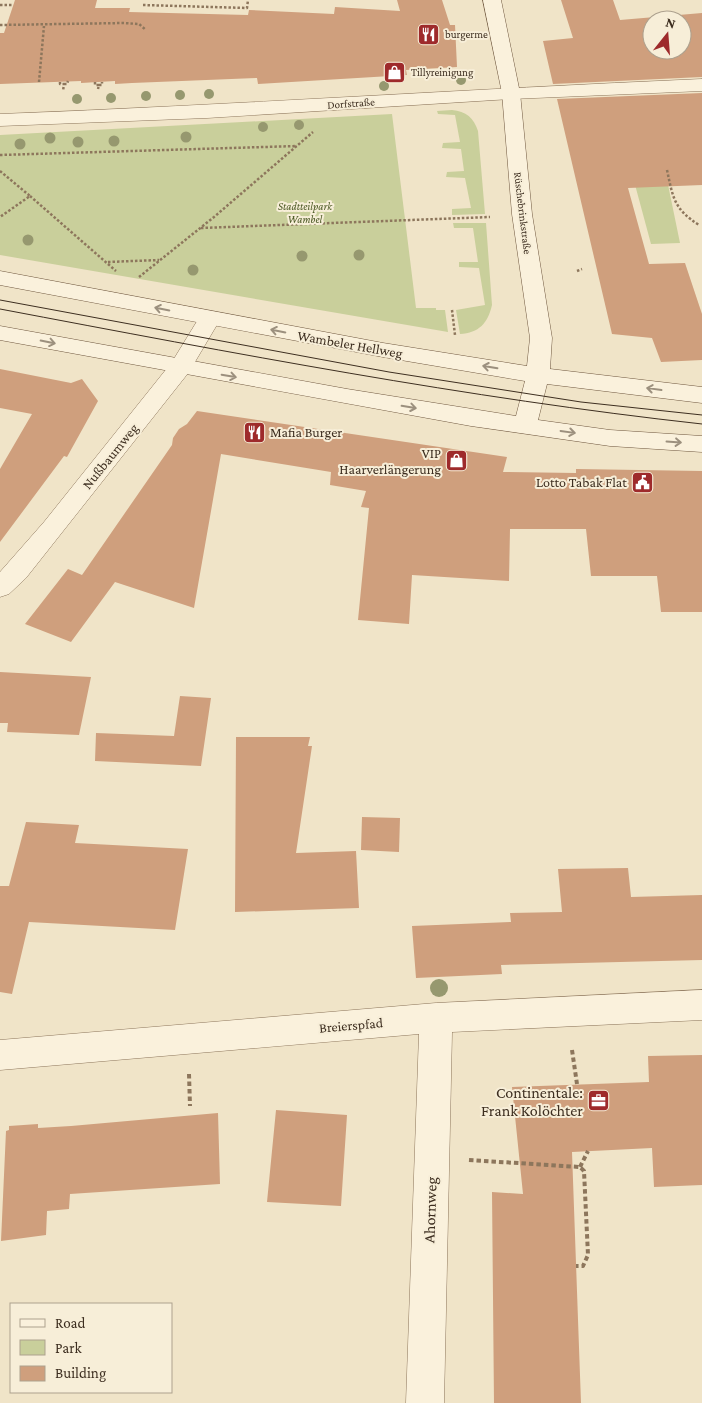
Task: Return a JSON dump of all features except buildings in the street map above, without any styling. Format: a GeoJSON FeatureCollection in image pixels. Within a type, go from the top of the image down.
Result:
{"type":"FeatureCollection","features":[{"type":"Feature","properties":{"kind":"main road","name":"Rüschebrinkstraße"},"geometry":{"type":"LineString","coordinates":[[492,0],[511,93],[522,214],[541,338],[541,357],[538,375],[525,426]]}},
{"type":"Feature","properties":{"kind":"main road","name":"Dorfstraße"},"geometry":{"type":"LineString","coordinates":[[0,120],[207,112],[511,93],[702,85]]}},
{"type":"Feature","properties":{"kind":"main road","name":"Wambeler Hellweg"},"geometry":{"type":"LineString","coordinates":[[0,278],[383,350],[538,375],[702,395]]}},
{"type":"Feature","properties":{"kind":"main road","name":"Nußbaumweg"},"geometry":{"type":"LineString","coordinates":[[0,587],[17,571],[53,528],[181,367],[210,318]]}},
{"type":"Feature","properties":{"kind":"main road"},"geometry":{"type":"LineString","coordinates":[[0,333],[360,400],[610,438],[702,444]]}},
{"type":"Feature","properties":{"kind":"main road","name":"Breierspfad"},"geometry":{"type":"LineString","coordinates":[[0,1055],[436,1018],[702,1005]]}},
{"type":"Feature","properties":{"kind":"main road","name":"Ahornweg"},"geometry":{"type":"LineString","coordinates":[[425,1403],[436,1018]]}},
{"type":"Feature","properties":{"kind":"path"},"geometry":{"type":"LineString","coordinates":[[143,5],[247,8],[248,0]]}},
{"type":"Feature","properties":{"kind":"path"},"geometry":{"type":"LineString","coordinates":[[0,6],[13,6]]}},
{"type":"Feature","properties":{"kind":"path"},"geometry":{"type":"LineString","coordinates":[[0,25],[123,22],[139,24],[146,30]]}},
{"type":"Feature","properties":{"kind":"path"},"geometry":{"type":"LineString","coordinates":[[39,82],[44,25]]}},
{"type":"Feature","properties":{"kind":"path"},"geometry":{"type":"LineString","coordinates":[[60,82],[60,84],[64,84]]}},
{"type":"Feature","properties":{"kind":"path"},"geometry":{"type":"LineString","coordinates":[[64,84],[68,82]]}},
{"type":"Feature","properties":{"kind":"path"},"geometry":{"type":"LineString","coordinates":[[95,82],[95,85],[102,85],[102,82]]}},
{"type":"Feature","properties":{"kind":"path"},"geometry":{"type":"LineString","coordinates":[[63,92],[64,84]]}},
{"type":"Feature","properties":{"kind":"path"},"geometry":{"type":"LineString","coordinates":[[98,90],[99,84]]}},
{"type":"Feature","properties":{"kind":"path"},"geometry":{"type":"LineString","coordinates":[[137,278],[349,104]]}},
{"type":"Feature","properties":{"kind":"path"},"geometry":{"type":"LineString","coordinates":[[0,155],[297,146]]}},
{"type":"Feature","properties":{"kind":"path"},"geometry":{"type":"LineString","coordinates":[[668,170],[680,213],[699,225]]}},
{"type":"Feature","properties":{"kind":"path"},"geometry":{"type":"LineString","coordinates":[[0,171],[107,262],[118,274]]}},
{"type":"Feature","properties":{"kind":"path"},"geometry":{"type":"LineString","coordinates":[[0,217],[30,196]]}},
{"type":"Feature","properties":{"kind":"path"},"geometry":{"type":"LineString","coordinates":[[200,228],[490,217]]}},
{"type":"Feature","properties":{"kind":"path"},"geometry":{"type":"LineString","coordinates":[[107,262],[160,260]]}},
{"type":"Feature","properties":{"kind":"path"},"geometry":{"type":"LineString","coordinates":[[577,271],[582,270]]}},
{"type":"Feature","properties":{"kind":"path"},"geometry":{"type":"LineString","coordinates":[[452,310],[456,340]]}},
{"type":"Feature","properties":{"kind":"path"},"geometry":{"type":"LineString","coordinates":[[572,1050],[577,1084]]}},
{"type":"Feature","properties":{"kind":"path"},"geometry":{"type":"LineString","coordinates":[[189,1074],[190,1106]]}},
{"type":"Feature","properties":{"kind":"path"},"geometry":{"type":"LineString","coordinates":[[580,1167],[588,1151]]}},
{"type":"Feature","properties":{"kind":"path"},"geometry":{"type":"LineString","coordinates":[[463,1160],[580,1167],[584,1171],[588,1255],[582,1266],[576,1266]]}},
{"type":"Feature","properties":{"kind":"green space"},"geometry":{"type":"Polygon","coordinates":[[[452,110],[469,116],[478,131],[485,214],[452,215],[452,209],[471,208],[465,178],[446,177],[447,172],[464,171],[461,149],[442,148],[443,143],[460,142],[455,115],[438,114],[437,111],[452,110]]]}},
{"type":"Feature","properties":{"kind":"green space","name":"Stadtteilpark Wambel"},"geometry":{"type":"Polygon","coordinates":[[[392,114],[416,308],[445,310],[448,332],[0,255],[0,135],[392,114]]]}},
{"type":"Feature","properties":{"kind":"green space"},"geometry":{"type":"Polygon","coordinates":[[[665,170],[680,243],[651,244],[634,181],[665,170]]]}},
{"type":"Feature","properties":{"kind":"green space"},"geometry":{"type":"Polygon","coordinates":[[[453,223],[486,223],[492,305],[488,317],[482,326],[472,332],[460,334],[456,310],[485,305],[479,268],[459,267],[459,262],[478,262],[473,228],[454,228],[453,223]]]}},
{"type":"Feature","properties":{"kind":"tram line"},"geometry":{"type":"LineString","coordinates":[[0,300],[389,372],[581,402],[702,415]]}},
{"type":"Feature","properties":{"kind":"tram line"},"geometry":{"type":"LineString","coordinates":[[0,309],[262,358],[438,388],[702,424]]}},
{"type":"Feature","properties":{"kind":"place","name":"burgerme"},"geometry":{"type":"Point","coordinates":[429,34]}},
{"type":"Feature","properties":{"kind":"place","name":"Tillyreinigung"},"geometry":{"type":"Point","coordinates":[395,72]}},
{"type":"Feature","properties":{"kind":"place","name":"Mafia Burger"},"geometry":{"type":"Point","coordinates":[254,432]}},
{"type":"Feature","properties":{"kind":"place","name":"VIP Haarverlängerung"},"geometry":{"type":"Point","coordinates":[457,461]}},
{"type":"Feature","properties":{"kind":"place","name":"Lotto Tabak Flat"},"geometry":{"type":"Point","coordinates":[643,482]}},
{"type":"Feature","properties":{"kind":"place","name":"Continentale: Frank Kolöchter"},"geometry":{"type":"Point","coordinates":[599,1101]}}]}
